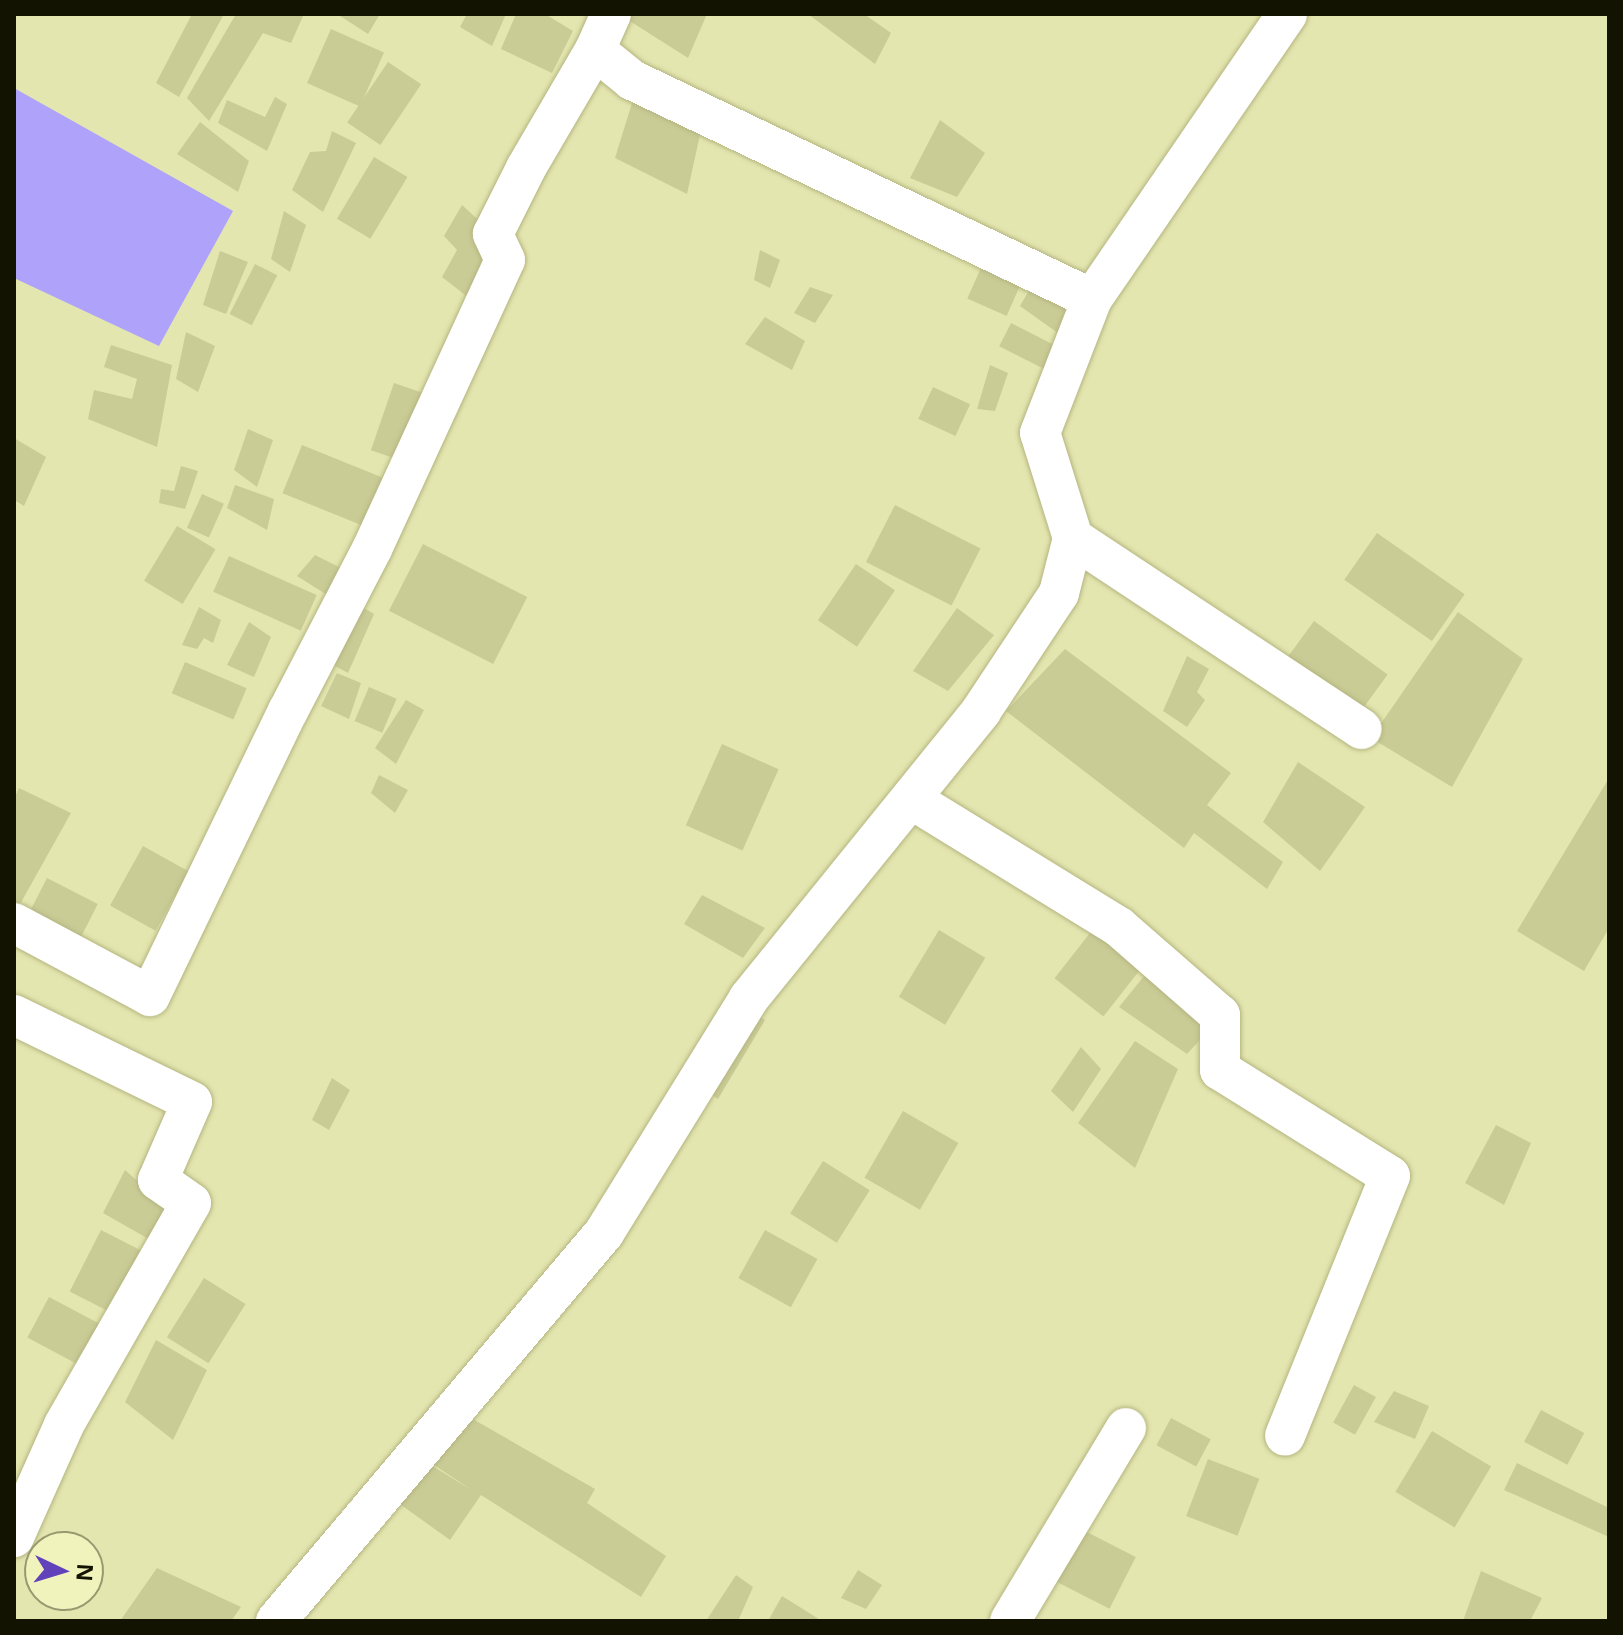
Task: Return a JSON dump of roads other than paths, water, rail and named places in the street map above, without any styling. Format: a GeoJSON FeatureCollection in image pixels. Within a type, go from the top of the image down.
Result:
{"type":"FeatureCollection","features":[{"type":"Feature","properties":{"kind":"street"},"geometry":{"type":"LineString","coordinates":[[14,923],[150,996],[288,711],[372,549],[505,260],[493,234],[526,168],[595,50],[611,14]]}},
{"type":"Feature","properties":{"kind":"street"},"geometry":{"type":"LineString","coordinates":[[276,1621],[604,1233],[749,998],[981,711],[1059,593],[1073,538],[1040,433],[1092,299],[1287,14]]}},
{"type":"Feature","properties":{"kind":"street"},"geometry":{"type":"LineString","coordinates":[[595,50],[632,80],[1092,299]]}},
{"type":"Feature","properties":{"kind":"street"},"geometry":{"type":"LineString","coordinates":[[1073,538],[1362,729]]}},
{"type":"Feature","properties":{"kind":"street"},"geometry":{"type":"LineString","coordinates":[[911,799],[1119,927],[1220,1015],[1220,1070],[1390,1176],[1285,1436]]}},
{"type":"Feature","properties":{"kind":"street"},"geometry":{"type":"LineString","coordinates":[[14,1015],[192,1102],[158,1180],[191,1203],[64,1425],[14,1537]]}},
{"type":"Feature","properties":{"kind":"street"},"geometry":{"type":"LineString","coordinates":[[1010,1621],[1126,1428]]}}]}
